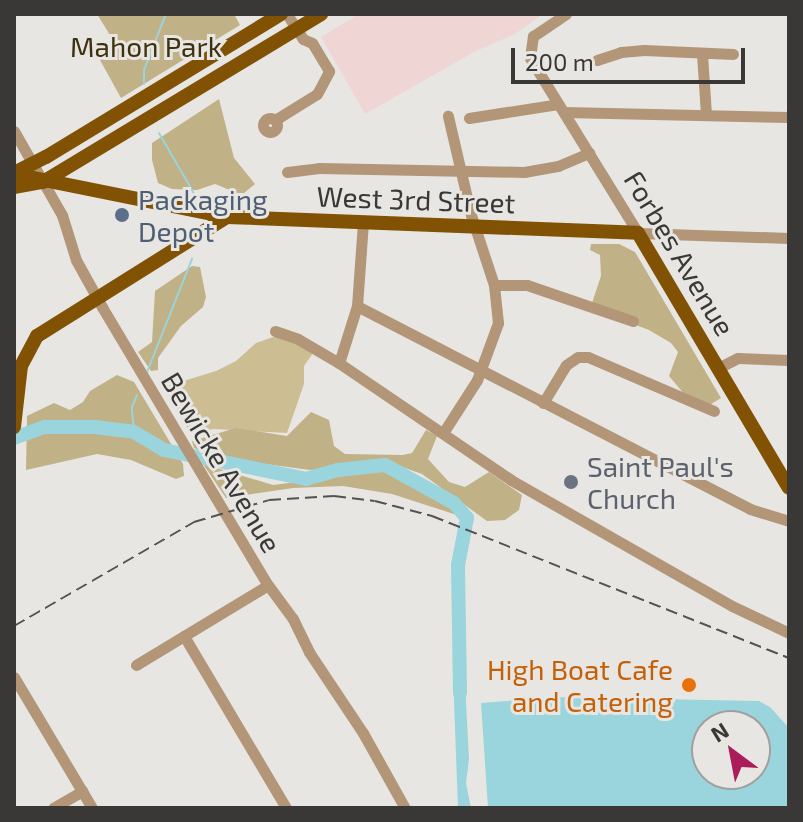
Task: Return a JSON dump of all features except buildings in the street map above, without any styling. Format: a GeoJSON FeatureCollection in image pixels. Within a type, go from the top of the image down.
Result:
{"type":"FeatureCollection","features":[{"type":"Feature","properties":{"kind":"main road"},"geometry":{"type":"LineString","coordinates":[[14,173],[33,165],[281,14]]}},
{"type":"Feature","properties":{"kind":"main road"},"geometry":{"type":"LineString","coordinates":[[14,187],[43,182],[321,14]]}},
{"type":"Feature","properties":{"kind":"main road","name":"West 3rd Street"},"geometry":{"type":"LineString","coordinates":[[14,173],[43,182],[227,217],[638,233]]}},
{"type":"Feature","properties":{"kind":"main road"},"geometry":{"type":"LineString","coordinates":[[14,427],[21,366],[33,341],[48,326],[227,217]]}},
{"type":"Feature","properties":{"kind":"main road","name":"Forbes Avenue"},"geometry":{"type":"LineString","coordinates":[[638,233],[789,488]]}},
{"type":"Feature","properties":{"kind":"street"},"geometry":{"type":"LineString","coordinates":[[275,120],[317,94],[329,71],[312,43],[303,39],[287,14]]}},
{"type":"Feature","properties":{"kind":"street","name":"Forbes Avenue"},"geometry":{"type":"LineString","coordinates":[[566,14],[536,33],[529,45],[530,58],[638,233]]}},
{"type":"Feature","properties":{"kind":"street"},"geometry":{"type":"LineString","coordinates":[[597,60],[621,52],[644,50],[733,54]]}},
{"type":"Feature","properties":{"kind":"street"},"geometry":{"type":"LineString","coordinates":[[702,54],[706,114]]}},
{"type":"Feature","properties":{"kind":"street"},"geometry":{"type":"LineString","coordinates":[[469,118],[561,108],[789,117]]}},
{"type":"Feature","properties":{"kind":"street"},"geometry":{"type":"LineString","coordinates":[[443,433],[480,371],[498,323],[494,285],[475,227],[448,116]]}},
{"type":"Feature","properties":{"kind":"street","name":"Bewicke Avenue"},"geometry":{"type":"LineString","coordinates":[[14,131],[62,215],[76,260],[96,297],[268,585],[363,733],[405,808]]}},
{"type":"Feature","properties":{"kind":"street"},"geometry":{"type":"LineString","coordinates":[[287,172],[319,168],[541,170],[577,160],[589,153]]}},
{"type":"Feature","properties":{"kind":"street"},"geometry":{"type":"LineString","coordinates":[[339,363],[357,306],[363,222]]}},
{"type":"Feature","properties":{"kind":"street","name":"West 3rd Street"},"geometry":{"type":"LineString","coordinates":[[638,233],[789,238]]}},
{"type":"Feature","properties":{"kind":"street"},"geometry":{"type":"LineString","coordinates":[[494,285],[527,285],[633,321]]}},
{"type":"Feature","properties":{"kind":"street"},"geometry":{"type":"LineString","coordinates":[[357,306],[750,509],[789,521]]}},
{"type":"Feature","properties":{"kind":"street"},"geometry":{"type":"LineString","coordinates":[[275,331],[298,339],[339,363],[511,480],[732,606],[789,633]]}},
{"type":"Feature","properties":{"kind":"street"},"geometry":{"type":"LineString","coordinates":[[543,403],[566,365],[578,357],[588,357],[714,411]]}},
{"type":"Feature","properties":{"kind":"street"},"geometry":{"type":"LineString","coordinates":[[718,368],[738,358],[789,360]]}},
{"type":"Feature","properties":{"kind":"street"},"geometry":{"type":"LineString","coordinates":[[136,665],[268,585]]}},
{"type":"Feature","properties":{"kind":"street"},"geometry":{"type":"LineString","coordinates":[[184,636],[286,808]]}},
{"type":"Feature","properties":{"kind":"street"},"geometry":{"type":"LineString","coordinates":[[14,677],[92,808]]}},
{"type":"Feature","properties":{"kind":"street"},"geometry":{"type":"LineString","coordinates":[[53,808],[82,791]]}},
{"type":"Feature","properties":{"kind":"shaded area"},"geometry":{"type":"Polygon","coordinates":[[[359,14],[543,14],[515,34],[476,51],[365,114],[321,37],[359,14]]]}},
{"type":"Feature","properties":{"kind":"shaded area"},"geometry":{"type":"Polygon","coordinates":[[[279,335],[288,336],[313,353],[304,366],[304,384],[287,433],[214,429],[190,433],[164,387],[216,371],[236,361],[256,343],[279,335]]]}},
{"type":"Feature","properties":{"kind":"green space","name":"Mahon Park"},"geometry":{"type":"Polygon","coordinates":[[[97,14],[234,14],[240,25],[121,98],[95,51],[113,40],[97,14]]]}},
{"type":"Feature","properties":{"kind":"green space"},"geometry":{"type":"Polygon","coordinates":[[[219,99],[234,158],[255,184],[238,198],[232,191],[215,184],[197,190],[172,189],[158,183],[152,160],[152,143],[219,99]]]}},
{"type":"Feature","properties":{"kind":"green space"},"geometry":{"type":"Polygon","coordinates":[[[591,244],[619,244],[635,252],[721,398],[708,406],[685,395],[669,376],[678,352],[671,343],[649,330],[591,306],[601,276],[600,255],[590,250],[591,244]]]}},
{"type":"Feature","properties":{"kind":"green space"},"geometry":{"type":"Polygon","coordinates":[[[192,266],[200,267],[206,297],[203,307],[181,326],[158,358],[158,370],[151,371],[138,352],[152,342],[155,291],[192,266]]]}},
{"type":"Feature","properties":{"kind":"green space"},"geometry":{"type":"Polygon","coordinates":[[[117,375],[134,382],[183,464],[184,476],[176,479],[131,460],[97,454],[26,470],[27,416],[54,403],[70,410],[83,402],[90,391],[117,375]]]}},
{"type":"Feature","properties":{"kind":"green space"},"geometry":{"type":"Polygon","coordinates":[[[311,412],[329,420],[334,446],[345,454],[412,453],[426,430],[437,436],[428,459],[449,482],[465,487],[489,472],[522,495],[519,510],[505,520],[487,521],[422,474],[391,463],[310,470],[220,458],[194,448],[192,441],[236,428],[287,436],[311,412]]]}},
{"type":"Feature","properties":{"kind":"green space"},"geometry":{"type":"Polygon","coordinates":[[[203,464],[273,485],[384,471],[448,503],[460,516],[392,494],[343,486],[293,488],[226,498],[203,464]]]}},
{"type":"Feature","properties":{"kind":"water"},"geometry":{"type":"Polygon","coordinates":[[[453,674],[462,675],[465,683],[469,759],[466,783],[471,808],[458,808],[453,674]]]}},
{"type":"Feature","properties":{"kind":"water"},"geometry":{"type":"Polygon","coordinates":[[[555,697],[759,701],[770,707],[789,728],[789,808],[488,808],[481,703],[555,697]]]}},
{"type":"Feature","properties":{"kind":"waterway"},"geometry":{"type":"LineString","coordinates":[[144,84],[144,70],[166,14]]}},
{"type":"Feature","properties":{"kind":"waterway"},"geometry":{"type":"LineString","coordinates":[[159,133],[196,197]]}},
{"type":"Feature","properties":{"kind":"waterway"},"geometry":{"type":"LineString","coordinates":[[147,372],[192,259]]}},
{"type":"Feature","properties":{"kind":"waterway"},"geometry":{"type":"LineString","coordinates":[[134,432],[132,407],[137,395]]}},
{"type":"Feature","properties":{"kind":"waterway"},"geometry":{"type":"LineString","coordinates":[[14,438],[45,427],[95,427],[134,432],[164,450],[306,479],[338,470],[385,465],[454,503],[467,518],[458,565],[460,693]]}},
{"type":"Feature","properties":{"kind":"railway"},"geometry":{"type":"LineString","coordinates":[[14,626],[194,522],[269,500],[334,496],[375,501],[432,516],[789,658]]}},
{"type":"Feature","properties":{"kind":"place","name":"Packaging Depot"},"geometry":{"type":"Point","coordinates":[122,215]}},
{"type":"Feature","properties":{"kind":"place","name":"Saint Paul's Church"},"geometry":{"type":"Point","coordinates":[571,482]}},
{"type":"Feature","properties":{"kind":"place","name":"High Boat Cafe and Catering"},"geometry":{"type":"Point","coordinates":[689,685]}}]}
